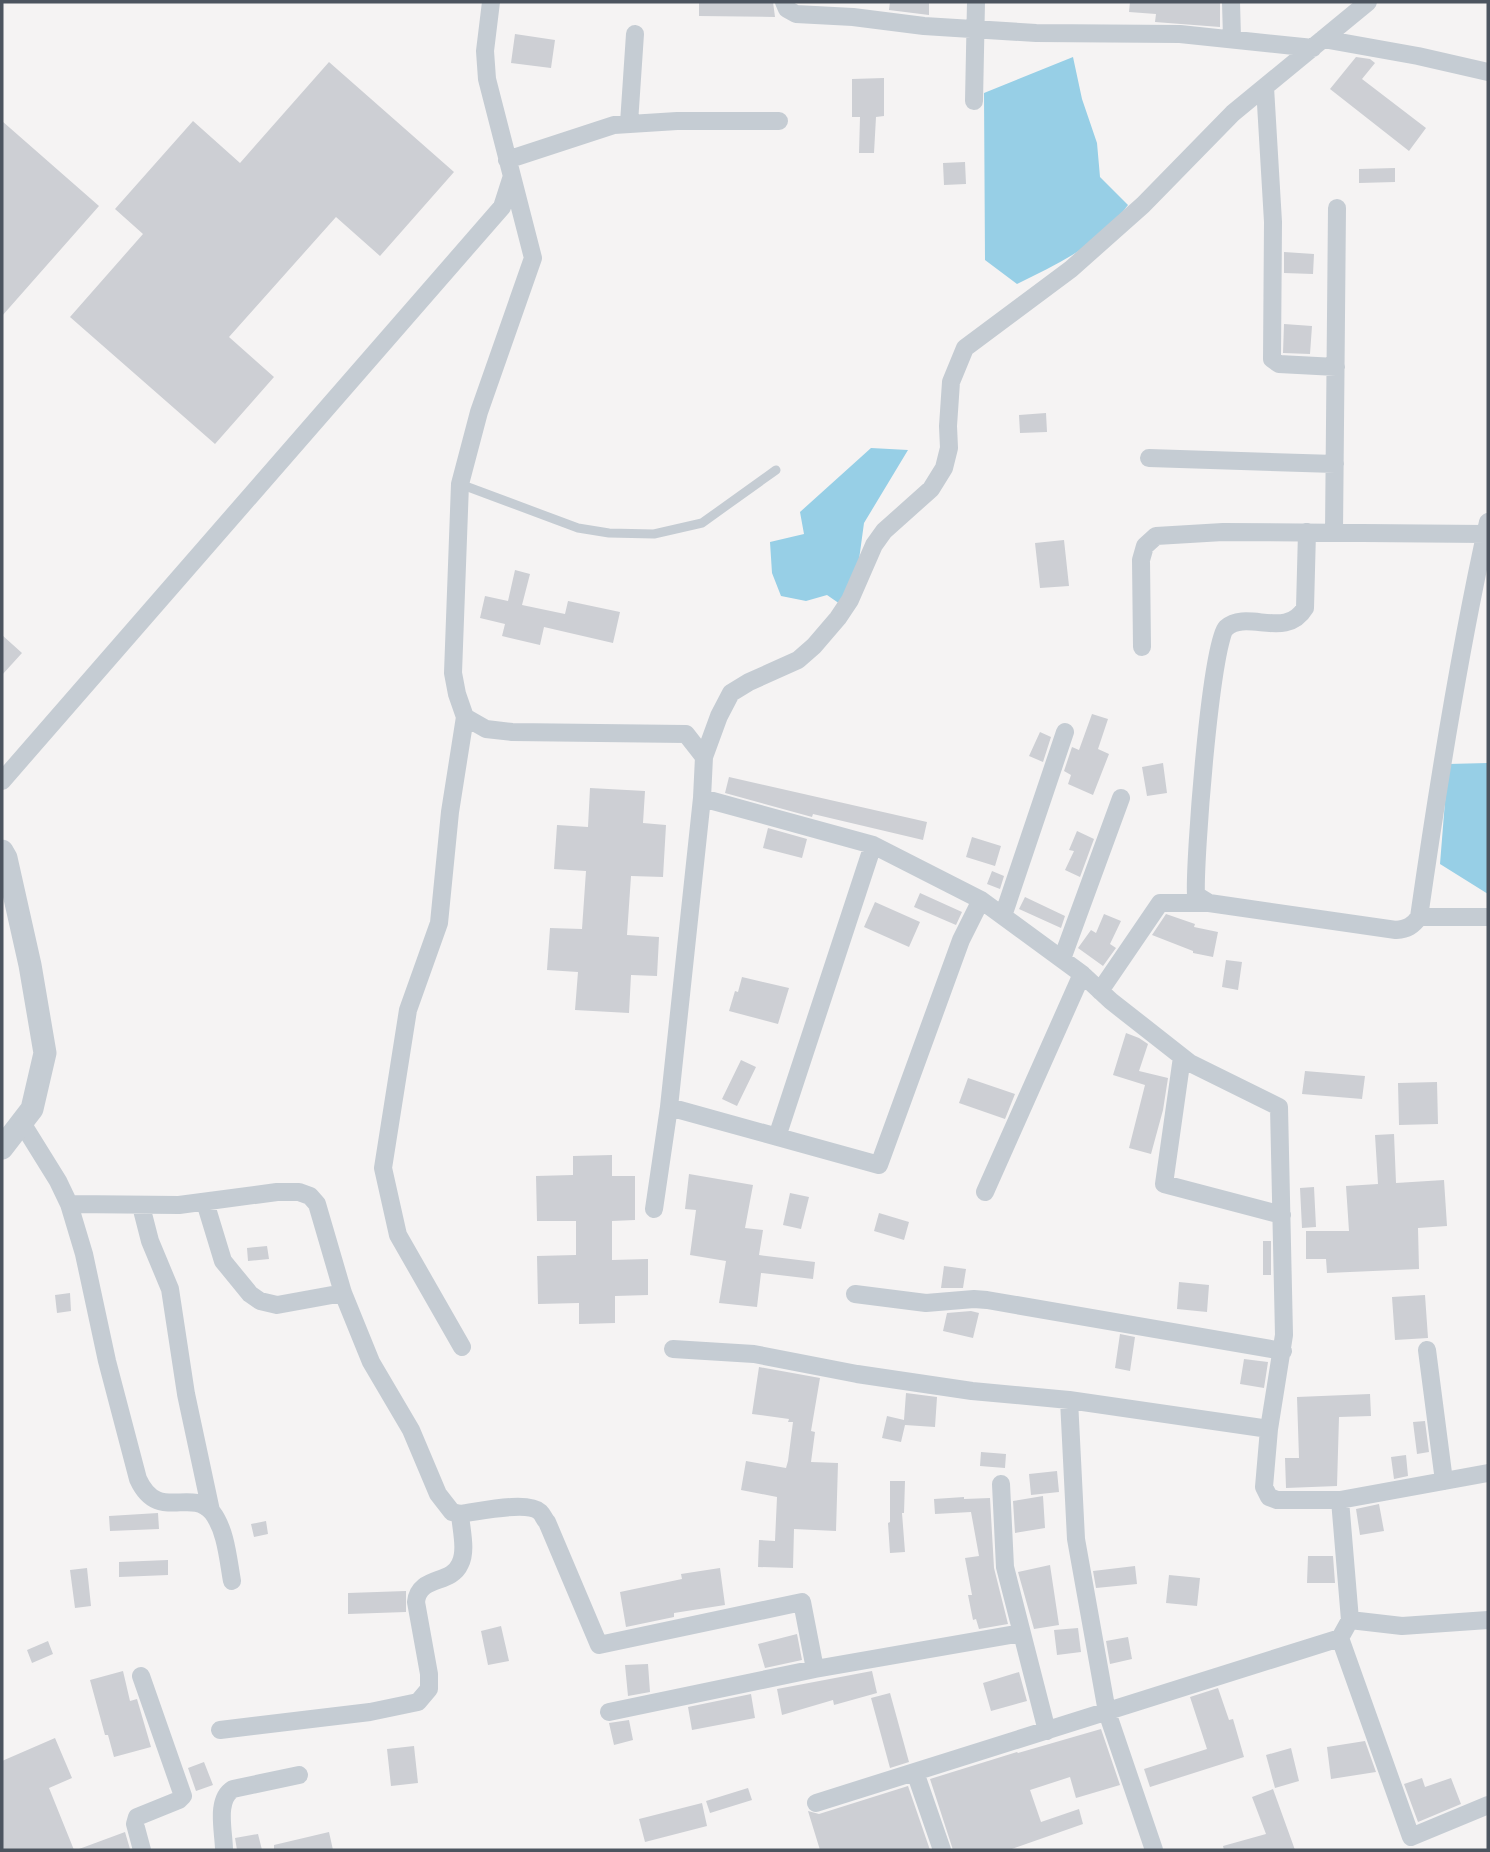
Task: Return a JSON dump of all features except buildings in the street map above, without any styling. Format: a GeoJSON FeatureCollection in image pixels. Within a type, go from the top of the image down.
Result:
{"type":"FeatureCollection","features":[{"type":"Feature","properties":{"kind":"street"},"geometry":{"type":"LineString","coordinates":[[462,1347],[398,1235],[383,1168],[408,1010],[439,923],[450,812],[465,717],[453,673],[460,484],[480,412],[533,258],[494,114],[485,65],[491,2]]}},
{"type":"Feature","properties":{"kind":"street"},"geometry":{"type":"LineString","coordinates":[[784,2],[787,9],[796,14],[853,17],[924,26],[1043,33],[1180,34],[1318,43],[1418,56],[1488,72]]}},
{"type":"Feature","properties":{"kind":"street"},"geometry":{"type":"LineString","coordinates":[[974,101],[976,2]]}},
{"type":"Feature","properties":{"kind":"street"},"geometry":{"type":"LineString","coordinates":[[1231,2],[1232,38]]}},
{"type":"Feature","properties":{"kind":"street"},"geometry":{"type":"LineString","coordinates":[[654,1209],[669,1107],[704,757],[719,716],[731,693],[798,660],[814,646],[850,600],[874,545],[884,531],[931,489],[944,468],[948,448],[951,382],[965,348],[1071,269],[1143,205],[1233,113],[1368,2]]}},
{"type":"Feature","properties":{"kind":"street"},"geometry":{"type":"LineString","coordinates":[[629,123],[635,34]]}},
{"type":"Feature","properties":{"kind":"street"},"geometry":{"type":"LineString","coordinates":[[1265,87],[1273,222],[1272,359],[1279,363],[1336,368]]}},
{"type":"Feature","properties":{"kind":"street"},"geometry":{"type":"LineString","coordinates":[[509,168],[604,127],[629,123],[779,121]]}},
{"type":"Feature","properties":{"kind":"street"},"geometry":{"type":"LineString","coordinates":[[2,781],[502,207],[509,168]]}},
{"type":"Feature","properties":{"kind":"street"},"geometry":{"type":"LineString","coordinates":[[1334,532],[1337,208]]}},
{"type":"Feature","properties":{"kind":"street"},"geometry":{"type":"LineString","coordinates":[[1149,458],[1335,464]]}},
{"type":"Feature","properties":{"kind":"street"},"geometry":{"type":"LineString","coordinates":[[1100,991],[1160,903],[1209,903],[1396,930],[1415,924],[1419,917],[1438,785],[1487,528],[1223,532],[1156,537],[1145,546],[1141,560],[1142,647]]}},
{"type":"Feature","properties":{"kind":"street"},"geometry":{"type":"LineString","coordinates":[[1209,903],[1196,894],[1196,884],[1203,778],[1219,642],[1223,631],[1239,622],[1284,623],[1300,615],[1305,608],[1307,532]]}},
{"type":"Feature","properties":{"kind":"street"},"geometry":{"type":"LineString","coordinates":[[465,717],[486,729],[512,732],[686,734],[704,757]]}},
{"type":"Feature","properties":{"kind":"street"},"geometry":{"type":"LineString","coordinates":[[1003,916],[1065,732]]}},
{"type":"Feature","properties":{"kind":"street"},"geometry":{"type":"LineString","coordinates":[[702,797],[873,845],[981,900],[1082,974],[1190,1063],[1279,1107],[1283,1351],[1269,1429],[1264,1487],[1269,1497],[1277,1500],[1339,1500],[1488,1473]]}},
{"type":"Feature","properties":{"kind":"street"},"geometry":{"type":"LineString","coordinates":[[1062,959],[1121,798]]}},
{"type":"Feature","properties":{"kind":"street"},"geometry":{"type":"LineString","coordinates":[[777,1137],[873,845]]}},
{"type":"Feature","properties":{"kind":"street"},"geometry":{"type":"LineString","coordinates":[[2,850],[30,965],[45,1053],[32,1109],[2,1148]]}},
{"type":"Feature","properties":{"kind":"street"},"geometry":{"type":"LineString","coordinates":[[669,1107],[879,1165],[956,951],[981,900]]}},
{"type":"Feature","properties":{"kind":"street"},"geometry":{"type":"LineString","coordinates":[[1419,917],[1488,917]]}},
{"type":"Feature","properties":{"kind":"street"},"geometry":{"type":"LineString","coordinates":[[985,1192],[1082,974]]}},
{"type":"Feature","properties":{"kind":"street"},"geometry":{"type":"LineString","coordinates":[[1182,1057],[1164,1184],[1282,1216]]}},
{"type":"Feature","properties":{"kind":"street"},"geometry":{"type":"LineString","coordinates":[[22,1123],[69,1204],[84,1254],[107,1361],[143,1490],[150,1498],[159,1502],[204,1505],[211,1511],[225,1545],[232,1581]]}},
{"type":"Feature","properties":{"kind":"street"},"geometry":{"type":"LineString","coordinates":[[69,1204],[179,1205],[277,1192],[299,1192],[310,1196],[317,1204],[343,1293],[371,1362],[411,1430],[438,1494],[452,1512],[460,1514],[519,1507],[531,1507],[540,1512],[547,1522],[599,1646],[802,1602],[815,1669]]}},
{"type":"Feature","properties":{"kind":"street"},"geometry":{"type":"LineString","coordinates":[[205,1202],[223,1261],[250,1294],[260,1301],[277,1305],[343,1293]]}},
{"type":"Feature","properties":{"kind":"street"},"geometry":{"type":"LineString","coordinates":[[141,1206],[150,1241],[170,1289],[186,1394],[211,1511]]}},
{"type":"Feature","properties":{"kind":"street"},"geometry":{"type":"LineString","coordinates":[[855,1294],[926,1303],[987,1300],[1283,1351]]}},
{"type":"Feature","properties":{"kind":"street"},"geometry":{"type":"LineString","coordinates":[[673,1349],[754,1354],[857,1374],[972,1391],[1069,1400],[1269,1429]]}},
{"type":"Feature","properties":{"kind":"street"},"geometry":{"type":"LineString","coordinates":[[1427,1350],[1444,1481]]}},
{"type":"Feature","properties":{"kind":"street"},"geometry":{"type":"LineString","coordinates":[[1069,1400],[1076,1539],[1107,1712],[1154,1850]]}},
{"type":"Feature","properties":{"kind":"street"},"geometry":{"type":"LineString","coordinates":[[1001,1484],[1005,1567],[1047,1731]]}},
{"type":"Feature","properties":{"kind":"street"},"geometry":{"type":"LineString","coordinates":[[816,1804],[1340,1638],[1350,1620],[1339,1500]]}},
{"type":"Feature","properties":{"kind":"street"},"geometry":{"type":"LineString","coordinates":[[220,1730],[370,1712],[418,1702],[425,1697],[429,1689],[429,1674],[416,1602],[417,1594],[422,1586],[453,1573],[460,1567],[463,1556],[460,1514]]}},
{"type":"Feature","properties":{"kind":"street"},"geometry":{"type":"LineString","coordinates":[[1350,1620],[1402,1626],[1488,1620]]}},
{"type":"Feature","properties":{"kind":"street"},"geometry":{"type":"LineString","coordinates":[[609,1712],[815,1669],[1021,1633]]}},
{"type":"Feature","properties":{"kind":"street"},"geometry":{"type":"LineString","coordinates":[[1340,1638],[1411,1837],[1488,1805]]}},
{"type":"Feature","properties":{"kind":"street"},"geometry":{"type":"LineString","coordinates":[[141,1676],[183,1794],[179,1800],[137,1817],[135,1824],[142,1850]]}},
{"type":"Feature","properties":{"kind":"street"},"geometry":{"type":"LineString","coordinates":[[915,1772],[942,1850]]}},
{"type":"Feature","properties":{"kind":"street"},"geometry":{"type":"LineString","coordinates":[[224,1850],[223,1802],[227,1793],[233,1789],[299,1775]]}},
{"type":"Feature","properties":{"kind":"lane"},"geometry":{"type":"LineString","coordinates":[[460,484],[578,528],[609,533],[654,534],[702,523],[776,470]]}},
{"type":"Feature","properties":{"kind":"water"},"geometry":{"type":"Polygon","coordinates":[[[1073,57],[1082,99],[1097,143],[1100,177],[1128,205],[1104,232],[1078,252],[1017,284],[985,260],[984,93],[1073,57]]]}},
{"type":"Feature","properties":{"kind":"water"},"geometry":{"type":"Polygon","coordinates":[[[871,448],[908,450],[864,523],[858,567],[840,604],[827,595],[806,601],[781,596],[772,573],[770,542],[804,534],[800,512],[871,448]]]}},
{"type":"Feature","properties":{"kind":"water"},"geometry":{"type":"Polygon","coordinates":[[[1488,763],[1488,894],[1440,864],[1448,764],[1488,763]]]}}]}
